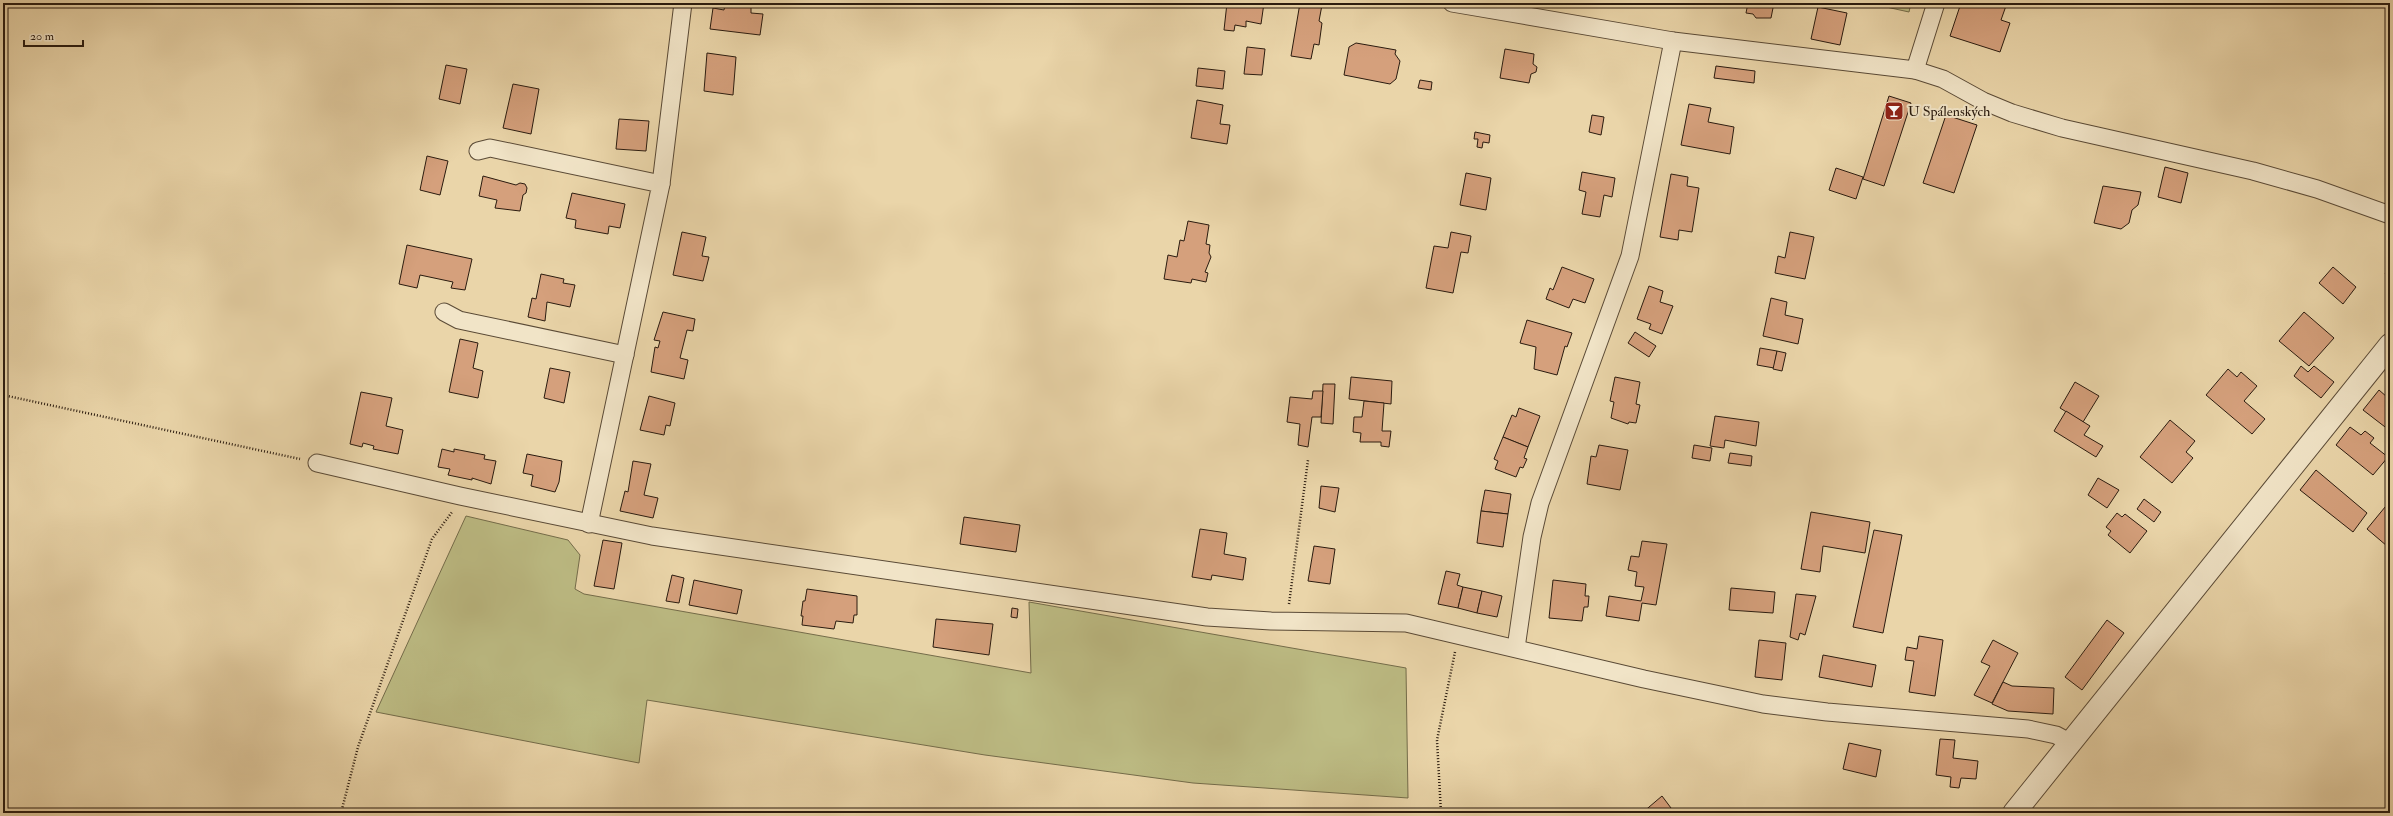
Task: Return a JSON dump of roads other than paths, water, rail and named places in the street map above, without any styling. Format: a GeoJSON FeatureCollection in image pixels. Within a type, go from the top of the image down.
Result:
{"type":"FeatureCollection","features":[{"type":"Feature","properties":{"kind":"street"},"geometry":{"type":"LineString","coordinates":[[589,524],[661,184],[683,3]]}},
{"type":"Feature","properties":{"kind":"street"},"geometry":{"type":"LineString","coordinates":[[1452,3],[1673,41],[1915,70],[1943,79],[1983,101],[2012,113],[2062,128],[2253,171],[2317,189],[2390,215]]}},
{"type":"Feature","properties":{"kind":"street"},"geometry":{"type":"LineString","coordinates":[[1915,70],[1936,3]]}},
{"type":"Feature","properties":{"kind":"street"},"geometry":{"type":"LineString","coordinates":[[1516,648],[1532,537],[1540,502],[1630,256],[1673,41]]}},
{"type":"Feature","properties":{"kind":"street"},"geometry":{"type":"LineString","coordinates":[[478,151],[490,148],[661,184]]}},
{"type":"Feature","properties":{"kind":"street"},"geometry":{"type":"LineString","coordinates":[[444,312],[459,320],[626,355]]}},
{"type":"Feature","properties":{"kind":"street"},"geometry":{"type":"LineString","coordinates":[[2014,813],[2266,497],[2390,345]]}},
{"type":"Feature","properties":{"kind":"street"},"geometry":{"type":"LineString","coordinates":[[317,463],[589,524],[682,541],[1166,613],[1247,620],[1400,622],[1459,634],[1763,704],[1827,712],[2028,729],[2056,736],[2071,743]]}},
{"type":"Feature","properties":{"kind":"place","name":"U Spálenských"},"geometry":{"type":"Point","coordinates":[1894,111]}}]}
